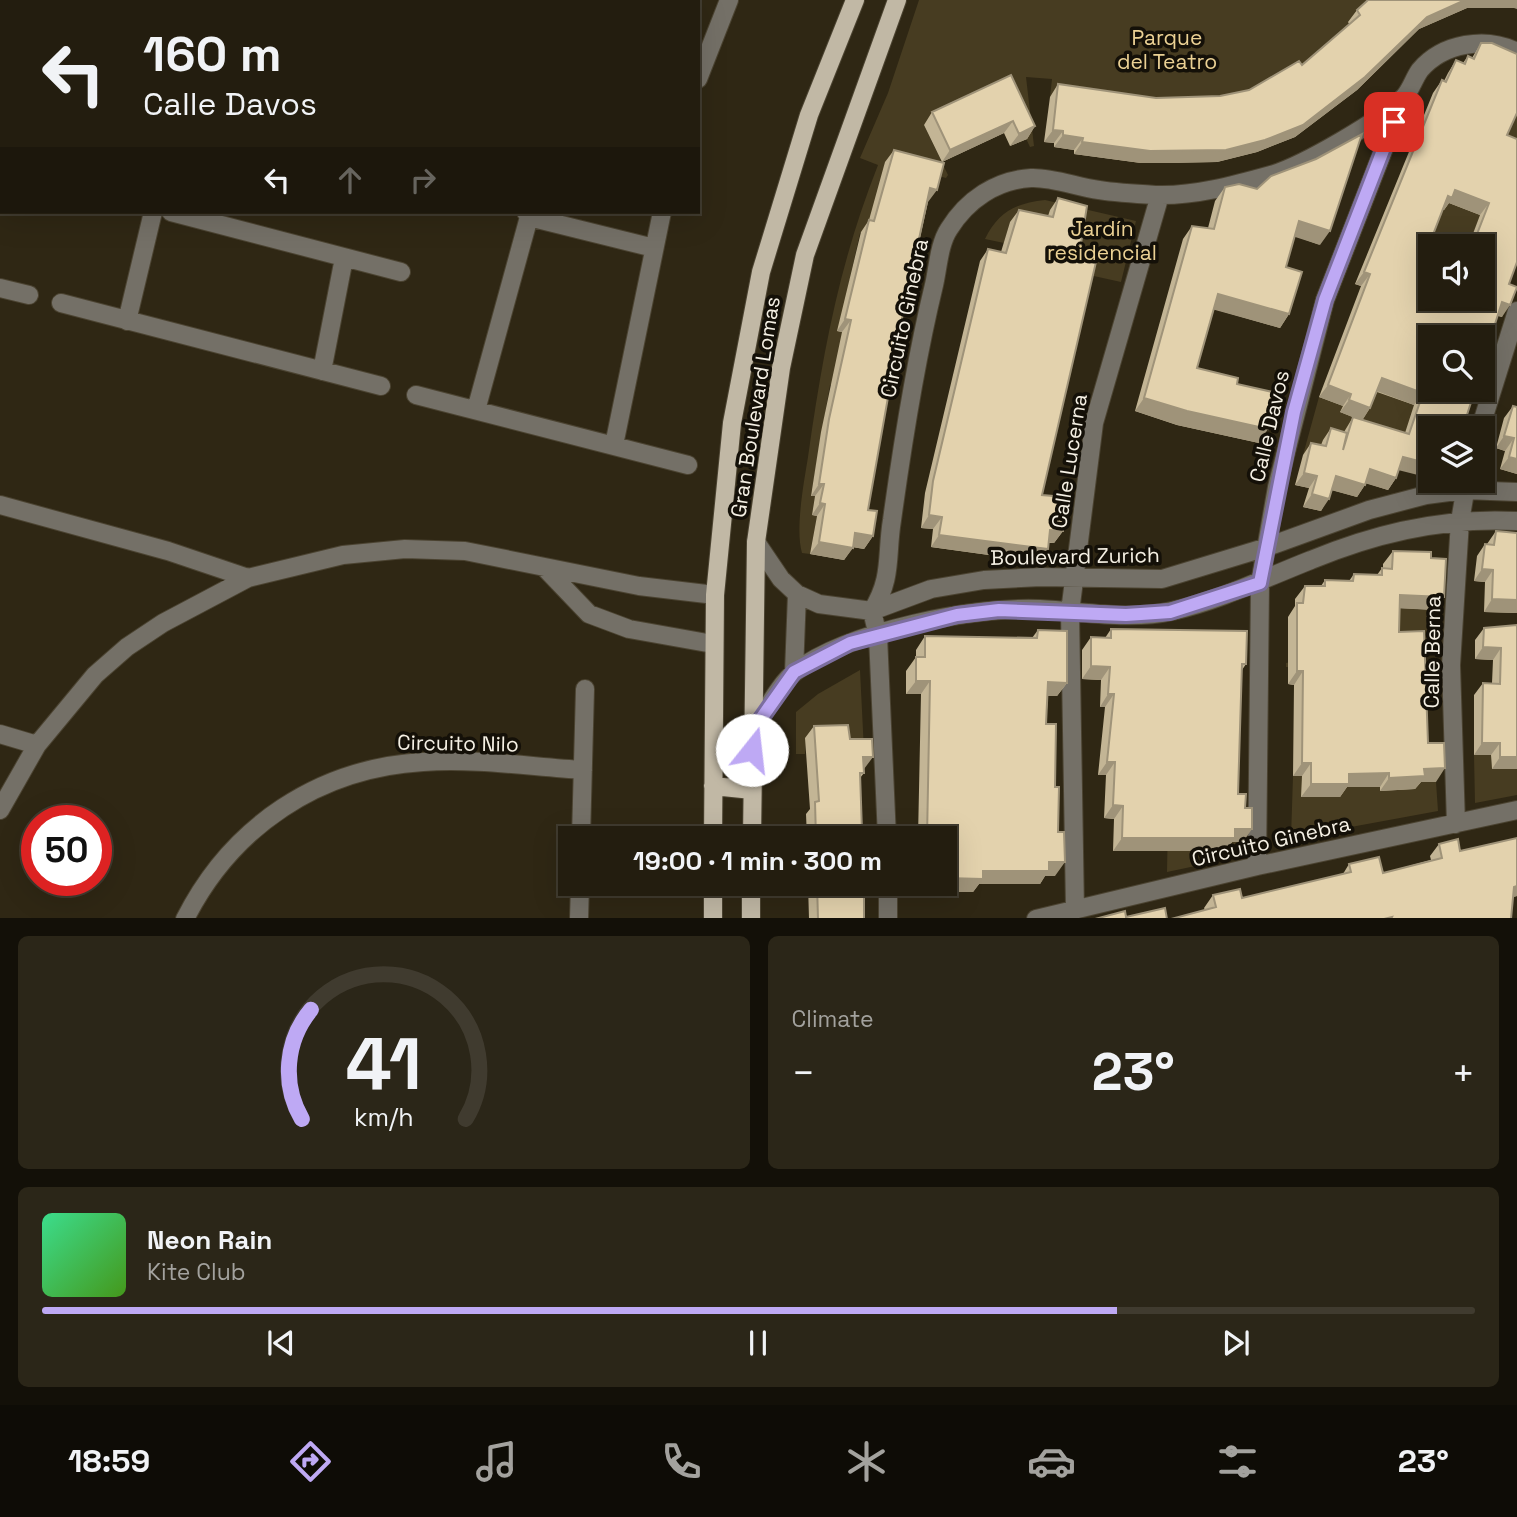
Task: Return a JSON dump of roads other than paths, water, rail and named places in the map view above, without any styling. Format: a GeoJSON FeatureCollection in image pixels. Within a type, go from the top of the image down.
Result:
{"type":"FeatureCollection","features":[{"type":"Feature","properties":{"kind":"main road","name":"Gran Boulevard Lomas"},"geometry":{"type":"LineString","coordinates":[[713,826],[715,595],[732,423],[761,272],[809,115],[855,0]]}},
{"type":"Feature","properties":{"kind":"main road","name":"Gran Boulevard Lomas"},"geometry":{"type":"LineString","coordinates":[[752,826],[756,542],[781,368],[805,255],[897,0]]}},
{"type":"Feature","properties":{"kind":"main road"},"geometry":{"type":"LineString","coordinates":[[713,786],[752,790]]}},
{"type":"Feature","properties":{"kind":"main road"},"geometry":{"type":"LineString","coordinates":[[713,896],[713,918]]}},
{"type":"Feature","properties":{"kind":"main road"},"geometry":{"type":"LineString","coordinates":[[751,896],[751,918]]}},
{"type":"Feature","properties":{"kind":"street"},"geometry":{"type":"LineString","coordinates":[[700,74],[729,0]]}},
{"type":"Feature","properties":{"kind":"street","name":"Circuito Ginebra"},"geometry":{"type":"LineString","coordinates":[[872,611],[884,592],[889,571],[891,524],[914,366],[946,232],[961,211],[975,198],[999,185],[1032,178],[1099,191],[1160,195],[1213,189],[1275,174],[1369,123],[1404,97],[1420,71],[1435,56],[1453,48],[1480,43],[1517,52]]}},
{"type":"Feature","properties":{"kind":"street","name":"Calle Davos"},"geometry":{"type":"LineString","coordinates":[[1257,866],[1260,583],[1266,547],[1297,400],[1325,300],[1404,97]]}},
{"type":"Feature","properties":{"kind":"street","name":"Calle Lucerna"},"geometry":{"type":"LineString","coordinates":[[1075,910],[1070,612],[1094,423],[1160,195]]}},
{"type":"Feature","properties":{"kind":"street"},"geometry":{"type":"LineString","coordinates":[[127,321],[153,214]]}},
{"type":"Feature","properties":{"kind":"street"},"geometry":{"type":"LineString","coordinates":[[179,214],[401,272]]}},
{"type":"Feature","properties":{"kind":"street"},"geometry":{"type":"LineString","coordinates":[[476,410],[527,214],[654,248]]}},
{"type":"Feature","properties":{"kind":"street"},"geometry":{"type":"LineString","coordinates":[[614,445],[662,214]]}},
{"type":"Feature","properties":{"kind":"street"},"geometry":{"type":"LineString","coordinates":[[322,371],[344,258]]}},
{"type":"Feature","properties":{"kind":"street"},"geometry":{"type":"LineString","coordinates":[[0,288],[29,295]]}},
{"type":"Feature","properties":{"kind":"street"},"geometry":{"type":"LineString","coordinates":[[61,303],[381,386]]}},
{"type":"Feature","properties":{"kind":"street"},"geometry":{"type":"LineString","coordinates":[[1484,416],[1517,311]]}},
{"type":"Feature","properties":{"kind":"street"},"geometry":{"type":"LineString","coordinates":[[415,395],[688,465]]}},
{"type":"Feature","properties":{"kind":"street","name":"Boulevard Zurich"},"geometry":{"type":"LineString","coordinates":[[1495,489],[1517,492]]}},
{"type":"Feature","properties":{"kind":"street","name":"Boulevard Zurich"},"geometry":{"type":"LineString","coordinates":[[756,542],[781,579],[797,594],[819,604],[872,611],[931,589],[984,580],[1162,579],[1266,547],[1369,510],[1435,493]]}},
{"type":"Feature","properties":{"kind":"street","name":"Calle Berna"},"geometry":{"type":"LineString","coordinates":[[1456,824],[1451,665],[1464,493]]}},
{"type":"Feature","properties":{"kind":"street"},"geometry":{"type":"LineString","coordinates":[[0,505],[168,551],[248,578]]}},
{"type":"Feature","properties":{"kind":"street"},"geometry":{"type":"LineString","coordinates":[[753,730],[794,672],[835,649],[877,636],[978,612],[1025,609],[1126,615],[1170,612],[1260,583],[1311,559],[1378,535],[1460,521],[1517,521]]}},
{"type":"Feature","properties":{"kind":"street"},"geometry":{"type":"LineString","coordinates":[[0,810],[37,745],[95,675],[127,647],[163,623],[248,578],[343,555],[405,549],[465,551],[639,586],[715,595]]}},
{"type":"Feature","properties":{"kind":"street"},"geometry":{"type":"LineString","coordinates":[[545,568],[589,614],[629,629],[713,645]]}},
{"type":"Feature","properties":{"kind":"street"},"geometry":{"type":"LineString","coordinates":[[794,672],[797,594]]}},
{"type":"Feature","properties":{"kind":"street"},"geometry":{"type":"LineString","coordinates":[[872,611],[877,636],[886,826]]}},
{"type":"Feature","properties":{"kind":"street"},"geometry":{"type":"LineString","coordinates":[[581,826],[585,689]]}},
{"type":"Feature","properties":{"kind":"street"},"geometry":{"type":"LineString","coordinates":[[0,734],[37,745]]}},
{"type":"Feature","properties":{"kind":"street","name":"Circuito Nilo"},"geometry":{"type":"LineString","coordinates":[[186,918],[220,861],[252,830],[288,802],[331,780],[375,767],[425,761],[583,770]]}},
{"type":"Feature","properties":{"kind":"street","name":"Circuito Ginebra"},"geometry":{"type":"LineString","coordinates":[[1040,918],[1257,866],[1517,810]]}},
{"type":"Feature","properties":{"kind":"street"},"geometry":{"type":"LineString","coordinates":[[579,918],[580,896]]}},
{"type":"Feature","properties":{"kind":"street"},"geometry":{"type":"LineString","coordinates":[[888,896],[888,918]]}},
{"type":"Feature","properties":{"kind":"park label","name":"Parque del Teatro"},"geometry":{"type":"Point","coordinates":[1167,49]}},
{"type":"Feature","properties":{"kind":"park label","name":"Jardín residencial"},"geometry":{"type":"Point","coordinates":[1102,240]}}]}
